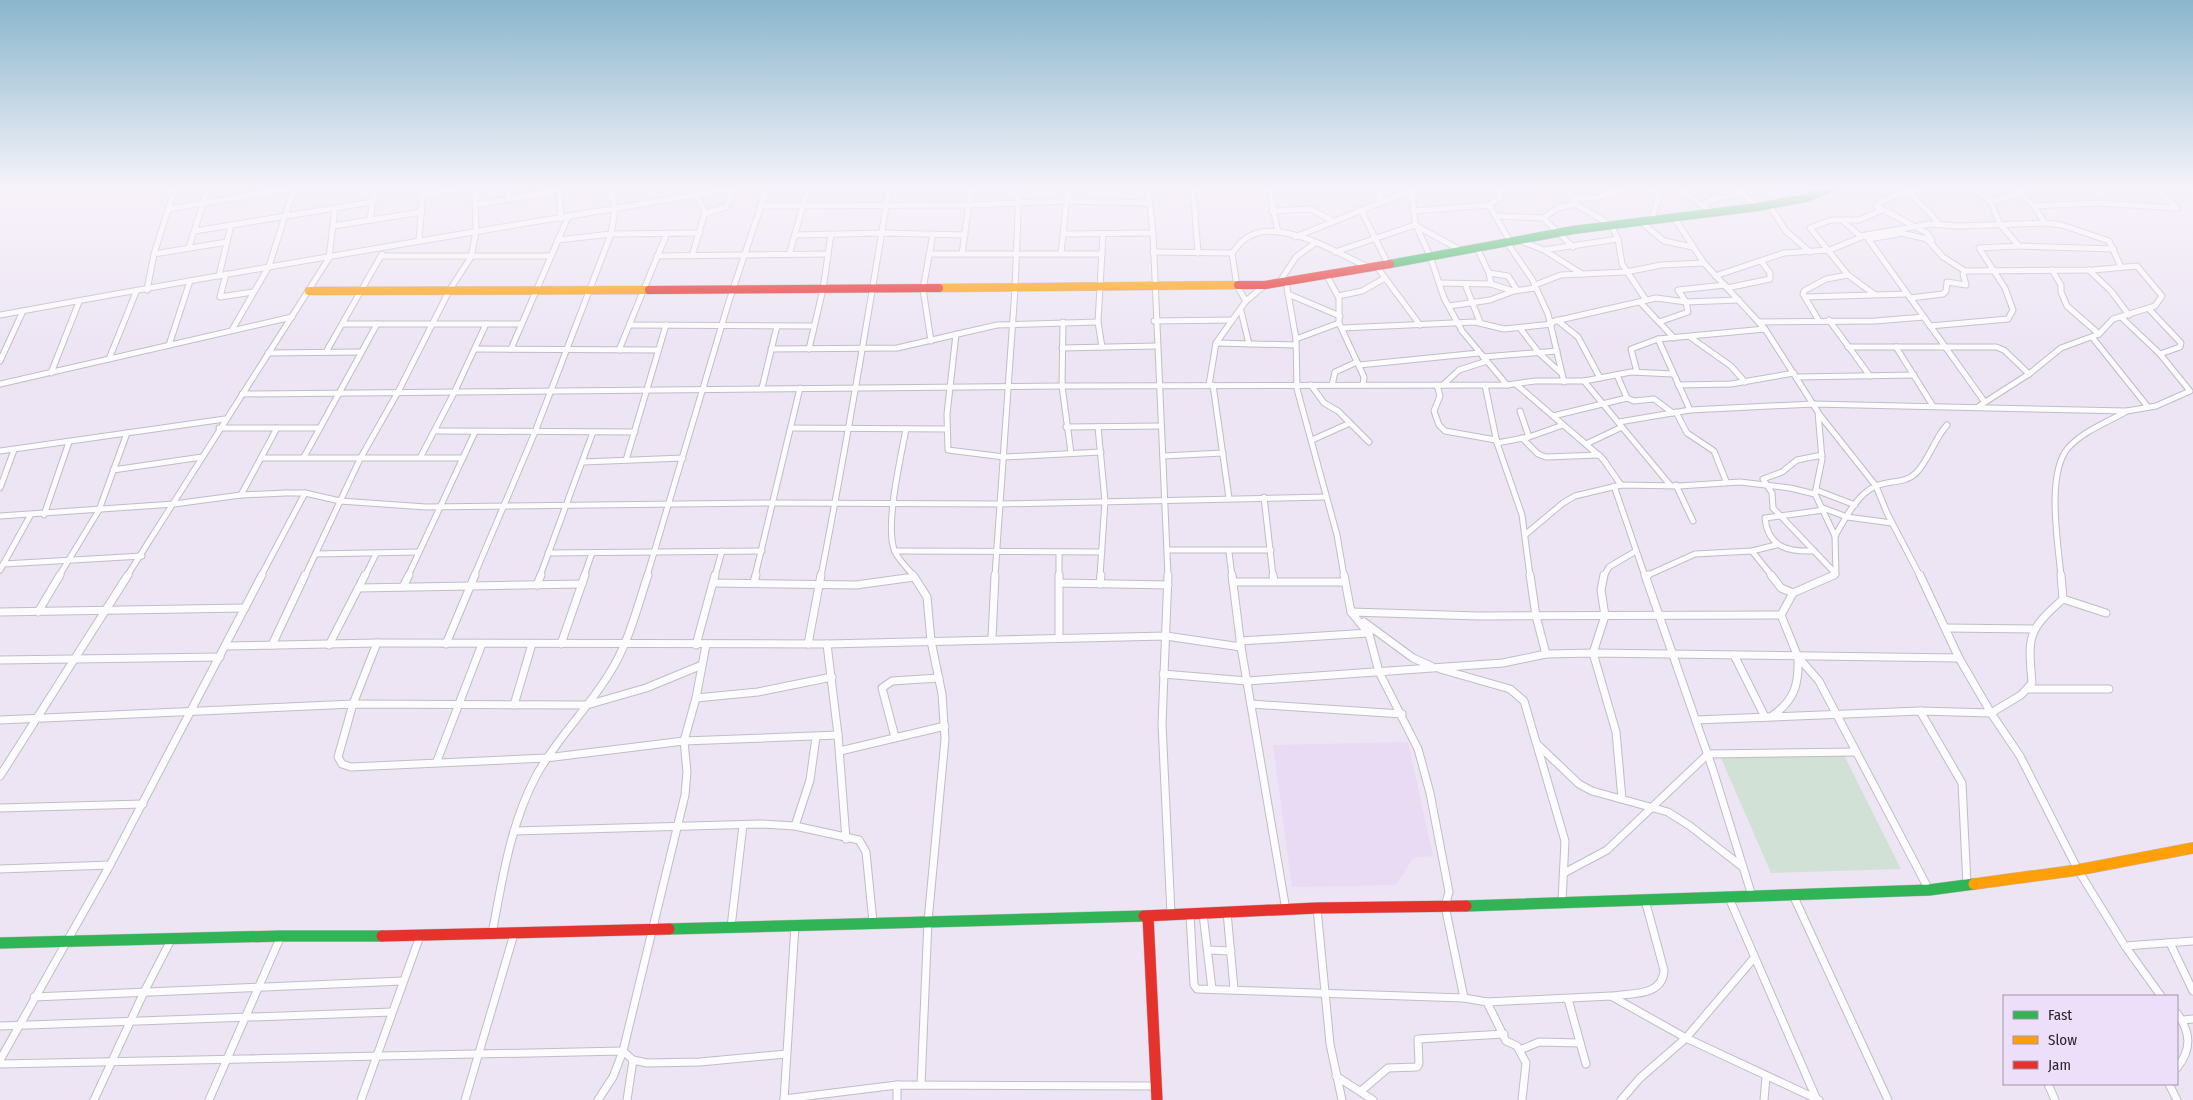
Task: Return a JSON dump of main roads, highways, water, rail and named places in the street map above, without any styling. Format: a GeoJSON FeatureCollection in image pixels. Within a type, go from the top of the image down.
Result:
{"type":"FeatureCollection","features":[{"type":"Feature","properties":{"kind":"main road"},"geometry":{"type":"LineString","coordinates":[[308,291],[535,292],[1265,285],[1374,268],[1526,239]]}},
{"type":"Feature","properties":{"kind":"main road"},"geometry":{"type":"LineString","coordinates":[[0,942],[171,940],[281,936],[514,934],[873,922],[1148,916],[1317,908],[1729,898],[1929,890],[2078,870],[2193,848]]}},
{"type":"Feature","properties":{"kind":"main road"},"geometry":{"type":"LineString","coordinates":[[1148,916],[1157,1100]]}}]}
